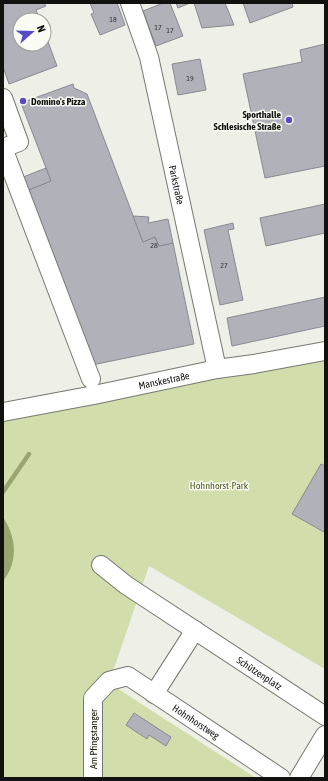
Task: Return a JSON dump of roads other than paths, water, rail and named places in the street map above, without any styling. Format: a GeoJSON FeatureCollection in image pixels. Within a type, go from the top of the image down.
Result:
{"type":"FeatureCollection","features":[{"type":"Feature","properties":{"kind":"street","name":"Parkstraße"},"geometry":{"type":"LineString","coordinates":[[130,3],[150,57],[217,369]]}},
{"type":"Feature","properties":{"kind":"street"},"geometry":{"type":"LineString","coordinates":[[3,98],[19,142],[3,148],[91,379]]}},
{"type":"Feature","properties":{"kind":"street","name":"Manskestraße"},"geometry":{"type":"LineString","coordinates":[[3,412],[94,395],[217,369],[325,351]]}},
{"type":"Feature","properties":{"kind":"street","name":"Schützenplatz"},"geometry":{"type":"LineString","coordinates":[[101,566],[126,585],[325,716]]}},
{"type":"Feature","properties":{"kind":"street"},"geometry":{"type":"LineString","coordinates":[[154,694],[195,630]]}},
{"type":"Feature","properties":{"kind":"street","name":"Hohnhorstweg"},"geometry":{"type":"LineString","coordinates":[[109,681],[128,676],[281,778]]}},
{"type":"Feature","properties":{"kind":"street","name":"Am Pfingstanger"},"geometry":{"type":"LineString","coordinates":[[93,778],[93,698],[109,681]]}},
{"type":"Feature","properties":{"kind":"street"},"geometry":{"type":"LineString","coordinates":[[300,776],[325,735]]}},
{"type":"Feature","properties":{"kind":"waterway"},"geometry":{"type":"LineString","coordinates":[[3,492],[29,454]]}},
{"type":"Feature","properties":{"kind":"place","name":"Domino's Pizza"},"geometry":{"type":"Point","coordinates":[23,101]}},
{"type":"Feature","properties":{"kind":"place","name":"Sporthalle Schlesische Straße"},"geometry":{"type":"Point","coordinates":[289,120]}},
{"type":"Feature","properties":{"kind":"park label","name":"Hohnhorst-Park"},"geometry":{"type":"Point","coordinates":[219,485]}}]}
